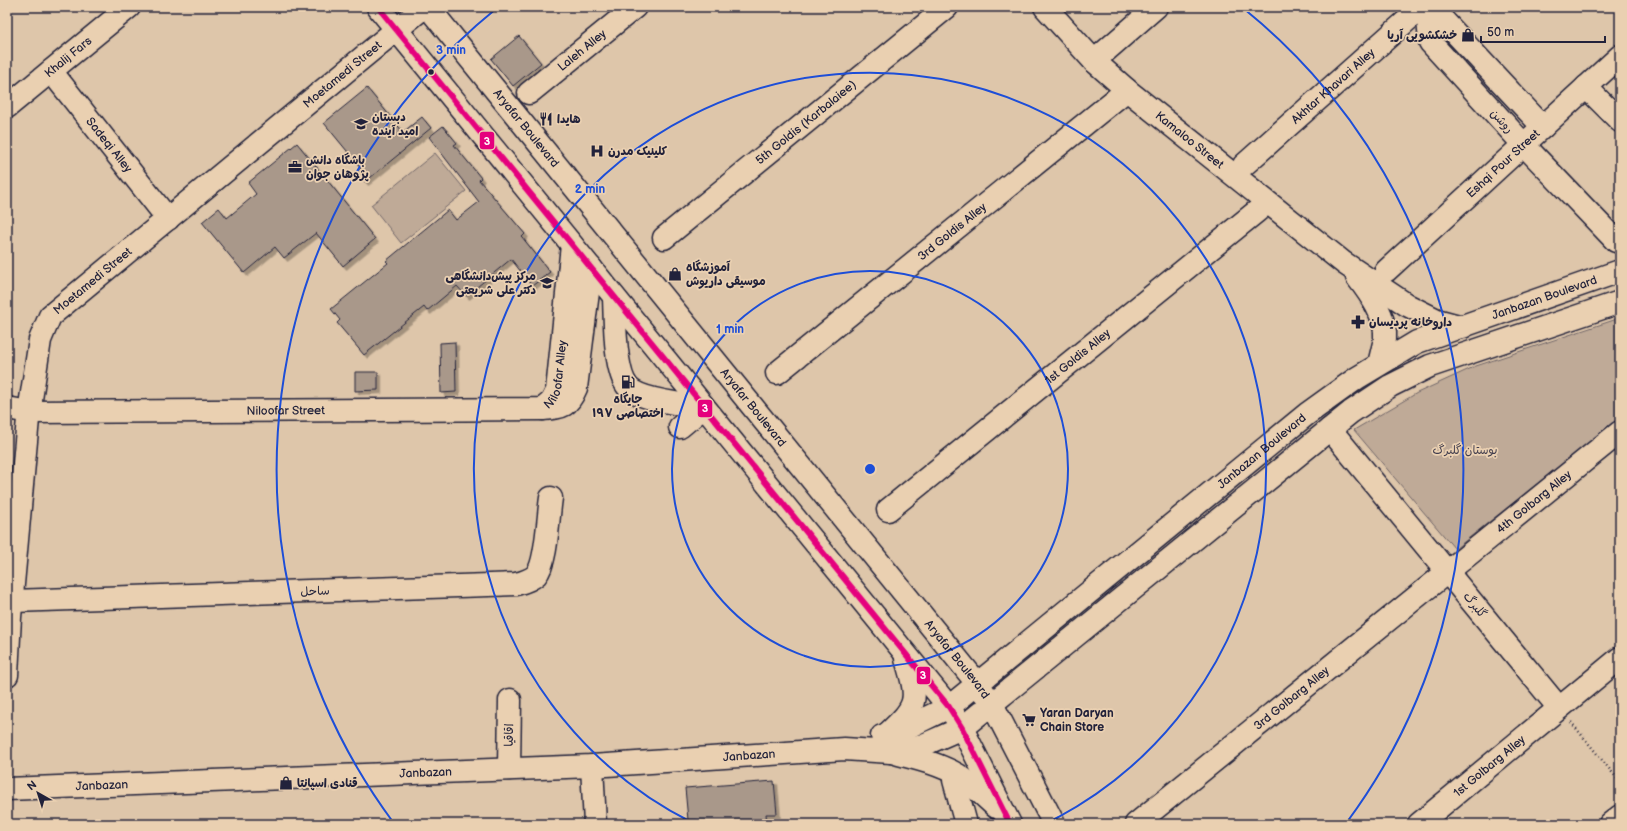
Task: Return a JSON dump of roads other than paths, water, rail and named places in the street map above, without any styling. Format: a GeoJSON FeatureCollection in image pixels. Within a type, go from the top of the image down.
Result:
{"type":"FeatureCollection","features":[{"type":"Feature","properties":{"kind":"main road","name":"Khalij Fars"},"geometry":{"type":"LineString","coordinates":[[7,107],[130,7]]}},
{"type":"Feature","properties":{"kind":"main road"},"geometry":{"type":"LineString","coordinates":[[378,7],[949,707],[962,728],[1007,820]]}},
{"type":"Feature","properties":{"kind":"main road","name":"Moetamedi Street"},"geometry":{"type":"LineString","coordinates":[[7,675],[10,612],[29,412],[40,340],[50,316],[424,7]]}},
{"type":"Feature","properties":{"kind":"main road","name":"Aryafar Boulevard"},"geometry":{"type":"LineString","coordinates":[[428,7],[977,683],[992,704],[1054,824]]}},
{"type":"Feature","properties":{"kind":"main road","name":"Laleh Alley"},"geometry":{"type":"LineString","coordinates":[[529,93],[635,7]]}},
{"type":"Feature","properties":{"kind":"main road","name":"5th Goldis (Karbalaiee)"},"geometry":{"type":"LineString","coordinates":[[664,238],[947,7]]}},
{"type":"Feature","properties":{"kind":"main road","name":"Kamaloo Street"},"geometry":{"type":"LineString","coordinates":[[1045,7],[1094,61],[1127,90],[1267,204],[1344,263]]}},
{"type":"Feature","properties":{"kind":"main road"},"geometry":{"type":"LineString","coordinates":[[1094,61],[1156,7]]}},
{"type":"Feature","properties":{"kind":"main road","name":"Akhtar Khavari Alley"},"geometry":{"type":"LineString","coordinates":[[1244,165],[1422,7]]}},
{"type":"Feature","properties":{"kind":"main road","name":"روشن"},"geometry":{"type":"LineString","coordinates":[[1427,7],[1430,42],[1616,241]]}},
{"type":"Feature","properties":{"kind":"main road"},"geometry":{"type":"LineString","coordinates":[[1431,7],[1543,127]]}},
{"type":"Feature","properties":{"kind":"main road","name":"Eshqi Pour Street"},"geometry":{"type":"LineString","coordinates":[[1386,271],[1620,56]]}},
{"type":"Feature","properties":{"kind":"main road","name":"Sadeqi Alley"},"geometry":{"type":"LineString","coordinates":[[51,71],[168,219]]}},
{"type":"Feature","properties":{"kind":"main road"},"geometry":{"type":"LineString","coordinates":[[1586,87],[1620,121]]}},
{"type":"Feature","properties":{"kind":"main road","name":"3rd Goldis Alley"},"geometry":{"type":"LineString","coordinates":[[777,373],[1127,90]]}},
{"type":"Feature","properties":{"kind":"main road","name":"1st Goldis Alley"},"geometry":{"type":"LineString","coordinates":[[888,510],[1267,204]]}},
{"type":"Feature","properties":{"kind":"main road","name":"Niloofar Alley"},"geometry":{"type":"LineString","coordinates":[[543,409],[552,401],[557,391],[572,245]]}},
{"type":"Feature","properties":{"kind":"main road"},"geometry":{"type":"LineString","coordinates":[[1344,263],[1407,305],[1437,320],[1463,327]]}},
{"type":"Feature","properties":{"kind":"main road"},"geometry":{"type":"LineString","coordinates":[[1344,263],[1370,296],[1384,325],[1385,339],[1379,364]]}},
{"type":"Feature","properties":{"kind":"main road","name":"Niloofar Alley"},"geometry":{"type":"LineString","coordinates":[[543,409],[561,408],[568,404],[576,388],[591,268]]}},
{"type":"Feature","properties":{"kind":"main road","name":"Janbazan Boulevard"},"geometry":{"type":"LineString","coordinates":[[949,707],[1307,414],[1357,378],[1417,342],[1620,271]]}},
{"type":"Feature","properties":{"kind":"main road"},"geometry":{"type":"LineString","coordinates":[[614,297],[616,349],[623,377],[628,388],[650,399],[704,407]]}},
{"type":"Feature","properties":{"kind":"main road"},"geometry":{"type":"LineString","coordinates":[[962,728],[1351,412],[1390,386],[1430,366],[1620,302]]}},
{"type":"Feature","properties":{"kind":"main road"},"geometry":{"type":"LineString","coordinates":[[1417,342],[1430,366]]}},
{"type":"Feature","properties":{"kind":"main road"},"geometry":{"type":"LineString","coordinates":[[680,427],[704,407]]}},
{"type":"Feature","properties":{"kind":"main road","name":"Niloofar Street"},"geometry":{"type":"LineString","coordinates":[[7,408],[29,412],[543,409]]}},
{"type":"Feature","properties":{"kind":"main road","name":"گلبرگ"},"geometry":{"type":"LineString","coordinates":[[1330,429],[1559,708]]}},
{"type":"Feature","properties":{"kind":"main road","name":"4th Golbarg Alley"},"geometry":{"type":"LineString","coordinates":[[1448,572],[1620,432]]}},
{"type":"Feature","properties":{"kind":"main road","name":"ساحل"},"geometry":{"type":"LineString","coordinates":[[10,612],[516,584],[532,578],[540,570],[551,498]]}},
{"type":"Feature","properties":{"kind":"main road","name":"3rd Golbarg Alley"},"geometry":{"type":"LineString","coordinates":[[1136,824],[1448,572]]}},
{"type":"Feature","properties":{"kind":"main road"},"geometry":{"type":"LineString","coordinates":[[904,652],[911,676],[914,699],[907,714],[889,743],[958,775],[974,787],[1007,820]]}},
{"type":"Feature","properties":{"kind":"main road","name":"1st Golbarg Alley"},"geometry":{"type":"LineString","coordinates":[[1419,824],[1620,658]]}},
{"type":"Feature","properties":{"kind":"main road","name":"اقاقیا"},"geometry":{"type":"LineString","coordinates":[[509,770],[510,700]]}},
{"type":"Feature","properties":{"kind":"main road","name":"Janbazan"},"geometry":{"type":"LineString","coordinates":[[889,743],[906,728],[949,707]]}},
{"type":"Feature","properties":{"kind":"main road","name":"Janbazan"},"geometry":{"type":"LineString","coordinates":[[7,790],[592,766],[844,749],[889,743],[923,745],[962,728]]}},
{"type":"Feature","properties":{"kind":"main road"},"geometry":{"type":"LineString","coordinates":[[592,766],[595,824]]}},
{"type":"Feature","properties":{"kind":"main road"},"geometry":{"type":"LineString","coordinates":[[954,780],[966,824]]}},
{"type":"Feature","properties":{"kind":"main road"},"geometry":{"type":"LineString","coordinates":[[1610,824],[1620,816]]}},
{"type":"Feature","properties":{"kind":"place","name":"خشکشویی آریا"},"geometry":{"type":"Point","coordinates":[1468,35]}},
{"type":"Feature","properties":{"kind":"place","name":"هایدا"},"geometry":{"type":"Point","coordinates":[546,119]}},
{"type":"Feature","properties":{"kind":"place","name":"دبستان امید آینده"},"geometry":{"type":"Point","coordinates":[361,124]}},
{"type":"Feature","properties":{"kind":"place","name":"کلینیک مدرن"},"geometry":{"type":"Point","coordinates":[597,151]}},
{"type":"Feature","properties":{"kind":"place","name":"باشگاه دانش پژوهان جوان"},"geometry":{"type":"Point","coordinates":[295,167]}},
{"type":"Feature","properties":{"kind":"place","name":"آموزشگاه موسیقی داریوش"},"geometry":{"type":"Point","coordinates":[675,274]}},
{"type":"Feature","properties":{"kind":"place","name":"مرکز پیش‌دانشگاهی دکتر علی شریعتی"},"geometry":{"type":"Point","coordinates":[547,283]}},
{"type":"Feature","properties":{"kind":"place","name":"داروخانه پردیسان"},"geometry":{"type":"Point","coordinates":[1358,322]}},
{"type":"Feature","properties":{"kind":"place","name":"جایگاه اختصاصی ۱۹۷"},"geometry":{"type":"Point","coordinates":[628,382]}},
{"type":"Feature","properties":{"kind":"place","name":"Yaran Daryan Chain Store"},"geometry":{"type":"Point","coordinates":[1029,720]}},
{"type":"Feature","properties":{"kind":"place","name":"قنادی اسپانتا"},"geometry":{"type":"Point","coordinates":[286,783]}},
{"type":"Feature","properties":{"kind":"park label","name":"بوستان گلبرگ"},"geometry":{"type":"Point","coordinates":[1465,450]}}]}
